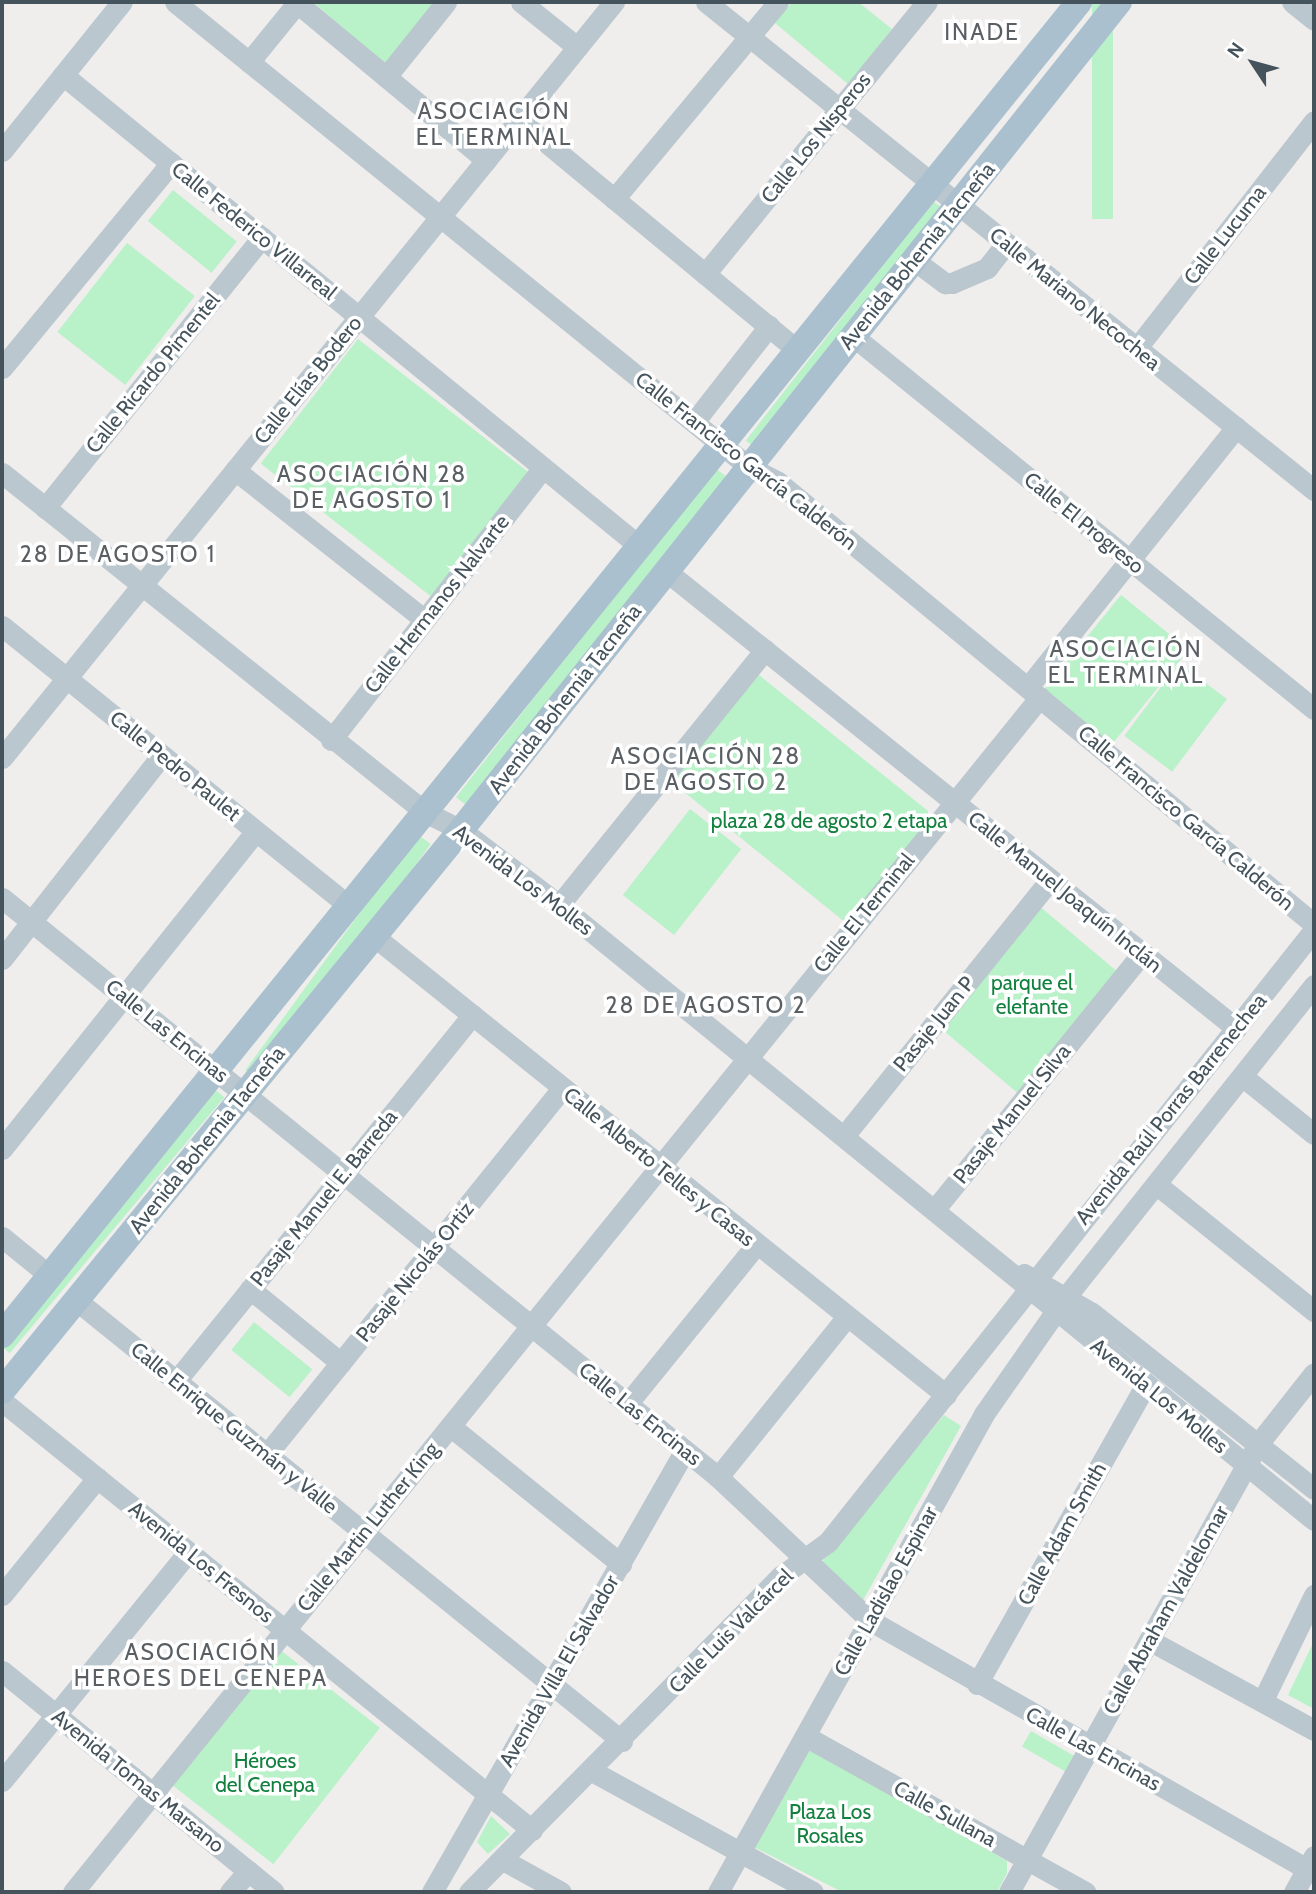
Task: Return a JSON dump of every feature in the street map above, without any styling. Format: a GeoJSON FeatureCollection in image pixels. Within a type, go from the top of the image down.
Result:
{"type":"FeatureCollection","features":[{"type":"Feature","properties":{"kind":"main road","name":"Avenida Bohemia Tacneña"},"geometry":{"type":"LineString","coordinates":[[2,1335],[1079,2]]}},
{"type":"Feature","properties":{"kind":"main road","name":"Avenida Bohemia Tacneña"},"geometry":{"type":"LineString","coordinates":[[2,1391],[461,830],[1119,2]]}},
{"type":"Feature","properties":{"kind":"street"},"geometry":{"type":"LineString","coordinates":[[2,151],[122,2]]}},
{"type":"Feature","properties":{"kind":"street","name":"Calle Francisco García Calderón"},"geometry":{"type":"LineString","coordinates":[[175,2],[749,467],[778,482],[1314,924]]}},
{"type":"Feature","properties":{"kind":"street"},"geometry":{"type":"LineString","coordinates":[[249,62],[297,2],[486,160]]}},
{"type":"Feature","properties":{"kind":"street"},"geometry":{"type":"LineString","coordinates":[[386,76],[446,2]]}},
{"type":"Feature","properties":{"kind":"street"},"geometry":{"type":"LineString","coordinates":[[521,2],[578,47]]}},
{"type":"Feature","properties":{"kind":"street","name":"Calle Elías Bodero"},"geometry":{"type":"LineString","coordinates":[[2,758],[614,2]]}},
{"type":"Feature","properties":{"kind":"street","name":"Calle Mariano Necochea"},"geometry":{"type":"LineString","coordinates":[[706,2],[1314,490]]}},
{"type":"Feature","properties":{"kind":"street"},"geometry":{"type":"LineString","coordinates":[[614,199],[778,2]]}},
{"type":"Feature","properties":{"kind":"street","name":"Calle Los Nisperos"},"geometry":{"type":"LineString","coordinates":[[705,274],[927,2]]}},
{"type":"Feature","properties":{"kind":"street"},"geometry":{"type":"LineString","coordinates":[[1292,2],[1314,20]]}},
{"type":"Feature","properties":{"kind":"street","name":"Calle Federico Villarreal"},"geometry":{"type":"LineString","coordinates":[[63,75],[639,546]]}},
{"type":"Feature","properties":{"kind":"street"},"geometry":{"type":"LineString","coordinates":[[519,120],[769,326],[790,360]]}},
{"type":"Feature","properties":{"kind":"street","name":"Calle Lucuma"},"geometry":{"type":"LineString","coordinates":[[1136,349],[1314,121]]}},
{"type":"Feature","properties":{"kind":"street"},"geometry":{"type":"LineString","coordinates":[[2,368],[171,163]]}},
{"type":"Feature","properties":{"kind":"street","name":"Calle Ricardo Pimentel"},"geometry":{"type":"LineString","coordinates":[[45,508],[262,237]]}},
{"type":"Feature","properties":{"kind":"street"},"geometry":{"type":"LineString","coordinates":[[914,260],[945,283],[952,283],[987,268],[1006,244]]}},
{"type":"Feature","properties":{"kind":"street"},"geometry":{"type":"LineString","coordinates":[[694,422],[769,326]]}},
{"type":"Feature","properties":{"kind":"street","name":"Calle El Progreso"},"geometry":{"type":"LineString","coordinates":[[853,336],[1314,709]]}},
{"type":"Feature","properties":{"kind":"street"},"geometry":{"type":"LineString","coordinates":[[752,347],[790,360]]}},
{"type":"Feature","properties":{"kind":"street"},"geometry":{"type":"LineString","coordinates":[[710,401],[740,422]]}},
{"type":"Feature","properties":{"kind":"street","name":"Calle El Terminal"},"geometry":{"type":"LineString","coordinates":[[531,1325],[954,802],[1129,559],[1236,427]]}},
{"type":"Feature","properties":{"kind":"street","name":"Calle Hermanos Nalvarte"},"geometry":{"type":"LineString","coordinates":[[331,740],[543,468]]}},
{"type":"Feature","properties":{"kind":"street"},"geometry":{"type":"LineString","coordinates":[[235,470],[424,620]]}},
{"type":"Feature","properties":{"kind":"street","name":"Avenida Los Molles"},"geometry":{"type":"LineString","coordinates":[[2,473],[331,740],[425,812],[461,830],[559,905],[1007,1268],[1062,1306],[1146,1384],[1314,1520]]}},
{"type":"Feature","properties":{"kind":"street","name":"Calle Manuel Joaquín Inclán"},"geometry":{"type":"LineString","coordinates":[[666,571],[1236,1028]]}},
{"type":"Feature","properties":{"kind":"street","name":"Calle Pedro Paulet"},"geometry":{"type":"LineString","coordinates":[[2,626],[349,906]]}},
{"type":"Feature","properties":{"kind":"street"},"geometry":{"type":"LineString","coordinates":[[559,905],[765,650]]}},
{"type":"Feature","properties":{"kind":"street"},"geometry":{"type":"LineString","coordinates":[[2,959],[162,755]]}},
{"type":"Feature","properties":{"kind":"street"},"geometry":{"type":"LineString","coordinates":[[2,1149],[255,832]]}},
{"type":"Feature","properties":{"kind":"street","name":"Pasaje Juan P"},"geometry":{"type":"LineString","coordinates":[[844,1136],[1051,880]]}},
{"type":"Feature","properties":{"kind":"street","name":"Calle Las Encinas"},"geometry":{"type":"LineString","coordinates":[[2,898],[718,1476],[871,1621],[1090,1748],[1312,1866]]}},
{"type":"Feature","properties":{"kind":"street","name":"Avenida Raúl Porras Barrenechea"},"geometry":{"type":"LineString","coordinates":[[1031,1284],[1314,930]]}},
{"type":"Feature","properties":{"kind":"street","name":"Calle Alberto Telles y Casas"},"geometry":{"type":"LineString","coordinates":[[374,937],[846,1318],[946,1395]]}},
{"type":"Feature","properties":{"kind":"street","name":"Pasaje Manuel Silva"},"geometry":{"type":"LineString","coordinates":[[934,1209],[1142,953]]}},
{"type":"Feature","properties":{"kind":"street","name":"Avenida Raúl Porras Barrenechea"},"geometry":{"type":"LineString","coordinates":[[1062,1306],[1314,985]]}},
{"type":"Feature","properties":{"kind":"street","name":"Pasaje Manuel E. Barreda"},"geometry":{"type":"LineString","coordinates":[[176,1381],[472,1016]]}},
{"type":"Feature","properties":{"kind":"street"},"geometry":{"type":"LineString","coordinates":[[1242,1076],[1314,1134]]}},
{"type":"Feature","properties":{"kind":"street","name":"Pasaje Nicolás Ortiz"},"geometry":{"type":"LineString","coordinates":[[267,1454],[562,1089]]}},
{"type":"Feature","properties":{"kind":"street"},"geometry":{"type":"LineString","coordinates":[[1156,1184],[1314,1311]]}},
{"type":"Feature","properties":{"kind":"street"},"geometry":{"type":"LineString","coordinates":[[2,1237],[50,1276]]}},
{"type":"Feature","properties":{"kind":"street"},"geometry":{"type":"LineString","coordinates":[[628,1404],[756,1245]]}},
{"type":"Feature","properties":{"kind":"street","name":"Calle Luis Valcárcel"},"geometry":{"type":"LineString","coordinates":[[469,1892],[622,1741],[781,1576],[828,1542],[1031,1284]]}},
{"type":"Feature","properties":{"kind":"street"},"geometry":{"type":"LineString","coordinates":[[250,1289],[341,1363]]}},
{"type":"Feature","properties":{"kind":"street","name":"Calle Enrique Guzmán y Valle"},"geometry":{"type":"LineString","coordinates":[[76,1300],[622,1741]]}},
{"type":"Feature","properties":{"kind":"street","name":"Avenida Los Molles"},"geometry":{"type":"LineString","coordinates":[[1062,1306],[1092,1313],[1314,1489]]}},
{"type":"Feature","properties":{"kind":"street","name":"Calle Ladislao Espinar"},"geometry":{"type":"LineString","coordinates":[[718,1892],[871,1621],[984,1413],[1062,1306]]}},
{"type":"Feature","properties":{"kind":"street"},"geometry":{"type":"LineString","coordinates":[[718,1476],[846,1318]]}},
{"type":"Feature","properties":{"kind":"street","name":"Calle Martin Luther King"},"geometry":{"type":"LineString","coordinates":[[73,1892],[531,1325]]}},
{"type":"Feature","properties":{"kind":"street","name":"Calle Abraham Valdelomar"},"geometry":{"type":"LineString","coordinates":[[1009,1892],[1258,1444],[1314,1373]]}},
{"type":"Feature","properties":{"kind":"street","name":"Calle Adam Smith"},"geometry":{"type":"LineString","coordinates":[[977,1684],[1146,1384]]}},
{"type":"Feature","properties":{"kind":"street","name":"Avenida Los Fresnos"},"geometry":{"type":"LineString","coordinates":[[2,1401],[532,1829]]}},
{"type":"Feature","properties":{"kind":"street"},"geometry":{"type":"LineString","coordinates":[[450,1426],[621,1564]]}},
{"type":"Feature","properties":{"kind":"street","name":"Avenida Villa El Salvador"},"geometry":{"type":"LineString","coordinates":[[432,1892],[685,1450]]}},
{"type":"Feature","properties":{"kind":"street"},"geometry":{"type":"LineString","coordinates":[[2,1595],[97,1478]]}},
{"type":"Feature","properties":{"kind":"street"},"geometry":{"type":"LineString","coordinates":[[2,1782],[188,1552]]}},
{"type":"Feature","properties":{"kind":"street"},"geometry":{"type":"LineString","coordinates":[[1263,1700],[1314,1594]]}},
{"type":"Feature","properties":{"kind":"street"},"geometry":{"type":"LineString","coordinates":[[1149,1640],[1314,1730]]}},
{"type":"Feature","properties":{"kind":"street","name":"Avenida Tomas Marsano"},"geometry":{"type":"LineString","coordinates":[[2,1671],[274,1892]]}},
{"type":"Feature","properties":{"kind":"street","name":"Calle Sullana"},"geometry":{"type":"LineString","coordinates":[[805,1737],[1084,1892]]}},
{"type":"Feature","properties":{"kind":"street"},"geometry":{"type":"LineString","coordinates":[[590,1770],[813,1892]]}},
{"type":"Feature","properties":{"kind":"street"},"geometry":{"type":"LineString","coordinates":[[503,1860],[561,1892]]}},
{"type":"Feature","properties":{"kind":"street"},"geometry":{"type":"LineString","coordinates":[[1294,1892],[1312,1866]]}},
{"type":"Feature","properties":{"kind":"street"},"geometry":{"type":"LineString","coordinates":[[230,1892],[248,1871]]}},
{"type":"Feature","properties":{"kind":"green space"},"geometry":{"type":"Polygon","coordinates":[[[313,2],[440,2],[388,67],[313,2]]]}},
{"type":"Feature","properties":{"kind":"green space"},"geometry":{"type":"Polygon","coordinates":[[[792,2],[858,2],[892,29],[849,85],[775,23],[792,2]]]}},
{"type":"Feature","properties":{"kind":"green space"},"geometry":{"type":"Polygon","coordinates":[[[1092,2],[1113,2],[1113,219],[1092,219],[1092,2]]]}},
{"type":"Feature","properties":{"kind":"green space"},"geometry":{"type":"Polygon","coordinates":[[[173,190],[237,242],[212,273],[148,221],[173,190]]]}},
{"type":"Feature","properties":{"kind":"green space"},"geometry":{"type":"Polygon","coordinates":[[[933,201],[946,211],[758,450],[746,441],[933,201]]]}},
{"type":"Feature","properties":{"kind":"green space"},"geometry":{"type":"Polygon","coordinates":[[[127,243],[195,296],[125,385],[57,332],[127,243]]]}},
{"type":"Feature","properties":{"kind":"green space"},"geometry":{"type":"Polygon","coordinates":[[[358,339],[529,473],[432,597],[261,464],[358,339]]]}},
{"type":"Feature","properties":{"kind":"green space"},"geometry":{"type":"Polygon","coordinates":[[[714,467],[727,477],[469,807],[456,797],[714,467]]]}},
{"type":"Feature","properties":{"kind":"green space"},"geometry":{"type":"Polygon","coordinates":[[[1121,595],[1189,650],[1112,745],[1044,690],[1121,595]]]}},
{"type":"Feature","properties":{"kind":"green space"},"geometry":{"type":"Polygon","coordinates":[[[1179,663],[1227,699],[1172,772],[1124,736],[1179,663]]]}},
{"type":"Feature","properties":{"kind":"green space","name":"plaza 28 de agosto 2 etapa"},"geometry":{"type":"Polygon","coordinates":[[[754,671],[928,811],[927,823],[846,923],[668,779],[754,671]]]}},
{"type":"Feature","properties":{"kind":"green space"},"geometry":{"type":"Polygon","coordinates":[[[690,809],[741,849],[674,935],[623,895],[690,809]]]}},
{"type":"Feature","properties":{"kind":"green space"},"geometry":{"type":"Polygon","coordinates":[[[417,834],[431,844],[259,1080],[245,1070],[417,834]]]}},
{"type":"Feature","properties":{"kind":"green space","name":"parque el elefante"},"geometry":{"type":"Polygon","coordinates":[[[1038,905],[1120,974],[1019,1094],[937,1025],[1038,905]]]}},
{"type":"Feature","properties":{"kind":"green space"},"geometry":{"type":"Polygon","coordinates":[[[212,1087],[224,1097],[10,1353],[2,1347],[2,1337],[212,1087]]]}},
{"type":"Feature","properties":{"kind":"green space"},"geometry":{"type":"Polygon","coordinates":[[[254,1322],[312,1369],[290,1397],[231,1350],[254,1322]]]}},
{"type":"Feature","properties":{"kind":"green space"},"geometry":{"type":"Polygon","coordinates":[[[944,1415],[961,1426],[862,1602],[820,1564],[944,1415]]]}},
{"type":"Feature","properties":{"kind":"green space"},"geometry":{"type":"Polygon","coordinates":[[[1314,1641],[1314,1709],[1288,1695],[1314,1641]]]}},
{"type":"Feature","properties":{"kind":"green space","name":"Héroes del Cenepa"},"geometry":{"type":"Polygon","coordinates":[[[279,1649],[380,1728],[273,1864],[172,1785],[279,1649]]]}},
{"type":"Feature","properties":{"kind":"green space"},"geometry":{"type":"Polygon","coordinates":[[[1031,1731],[1075,1756],[1066,1772],[1022,1747],[1031,1731]]]}},
{"type":"Feature","properties":{"kind":"green space","name":"Plaza Los Rosales"},"geometry":{"type":"Polygon","coordinates":[[[808,1749],[1007,1861],[1007,1873],[997,1892],[842,1892],[752,1846],[808,1749]]]}},
{"type":"Feature","properties":{"kind":"green space"},"geometry":{"type":"Polygon","coordinates":[[[491,1816],[510,1834],[488,1854],[477,1842],[491,1816]]]}},
{"type":"Feature","properties":{"kind":"district","name":"INADE"},"geometry":{"type":"Point","coordinates":[982,32]}},
{"type":"Feature","properties":{"kind":"district","name":"ASOCIACIÓN EL TERMINAL"},"geometry":{"type":"Point","coordinates":[494,124]}},
{"type":"Feature","properties":{"kind":"district","name":"ASOCIACIÓN 28 DE AGOSTO 1"},"geometry":{"type":"Point","coordinates":[372,487]}},
{"type":"Feature","properties":{"kind":"district","name":"28 DE AGOSTO 1"},"geometry":{"type":"Point","coordinates":[118,554]}},
{"type":"Feature","properties":{"kind":"district","name":"ASOCIACIÓN EL TERMINAL"},"geometry":{"type":"Point","coordinates":[1126,662]}},
{"type":"Feature","properties":{"kind":"district","name":"ASOCIACIÓN 28 DE AGOSTO 2"},"geometry":{"type":"Point","coordinates":[706,769]}},
{"type":"Feature","properties":{"kind":"district","name":"28 DE AGOSTO 2"},"geometry":{"type":"Point","coordinates":[706,1005]}},
{"type":"Feature","properties":{"kind":"district","name":"ASOCIACIÓN HEROES DEL CENEPA"},"geometry":{"type":"Point","coordinates":[201,1665]}}]}
